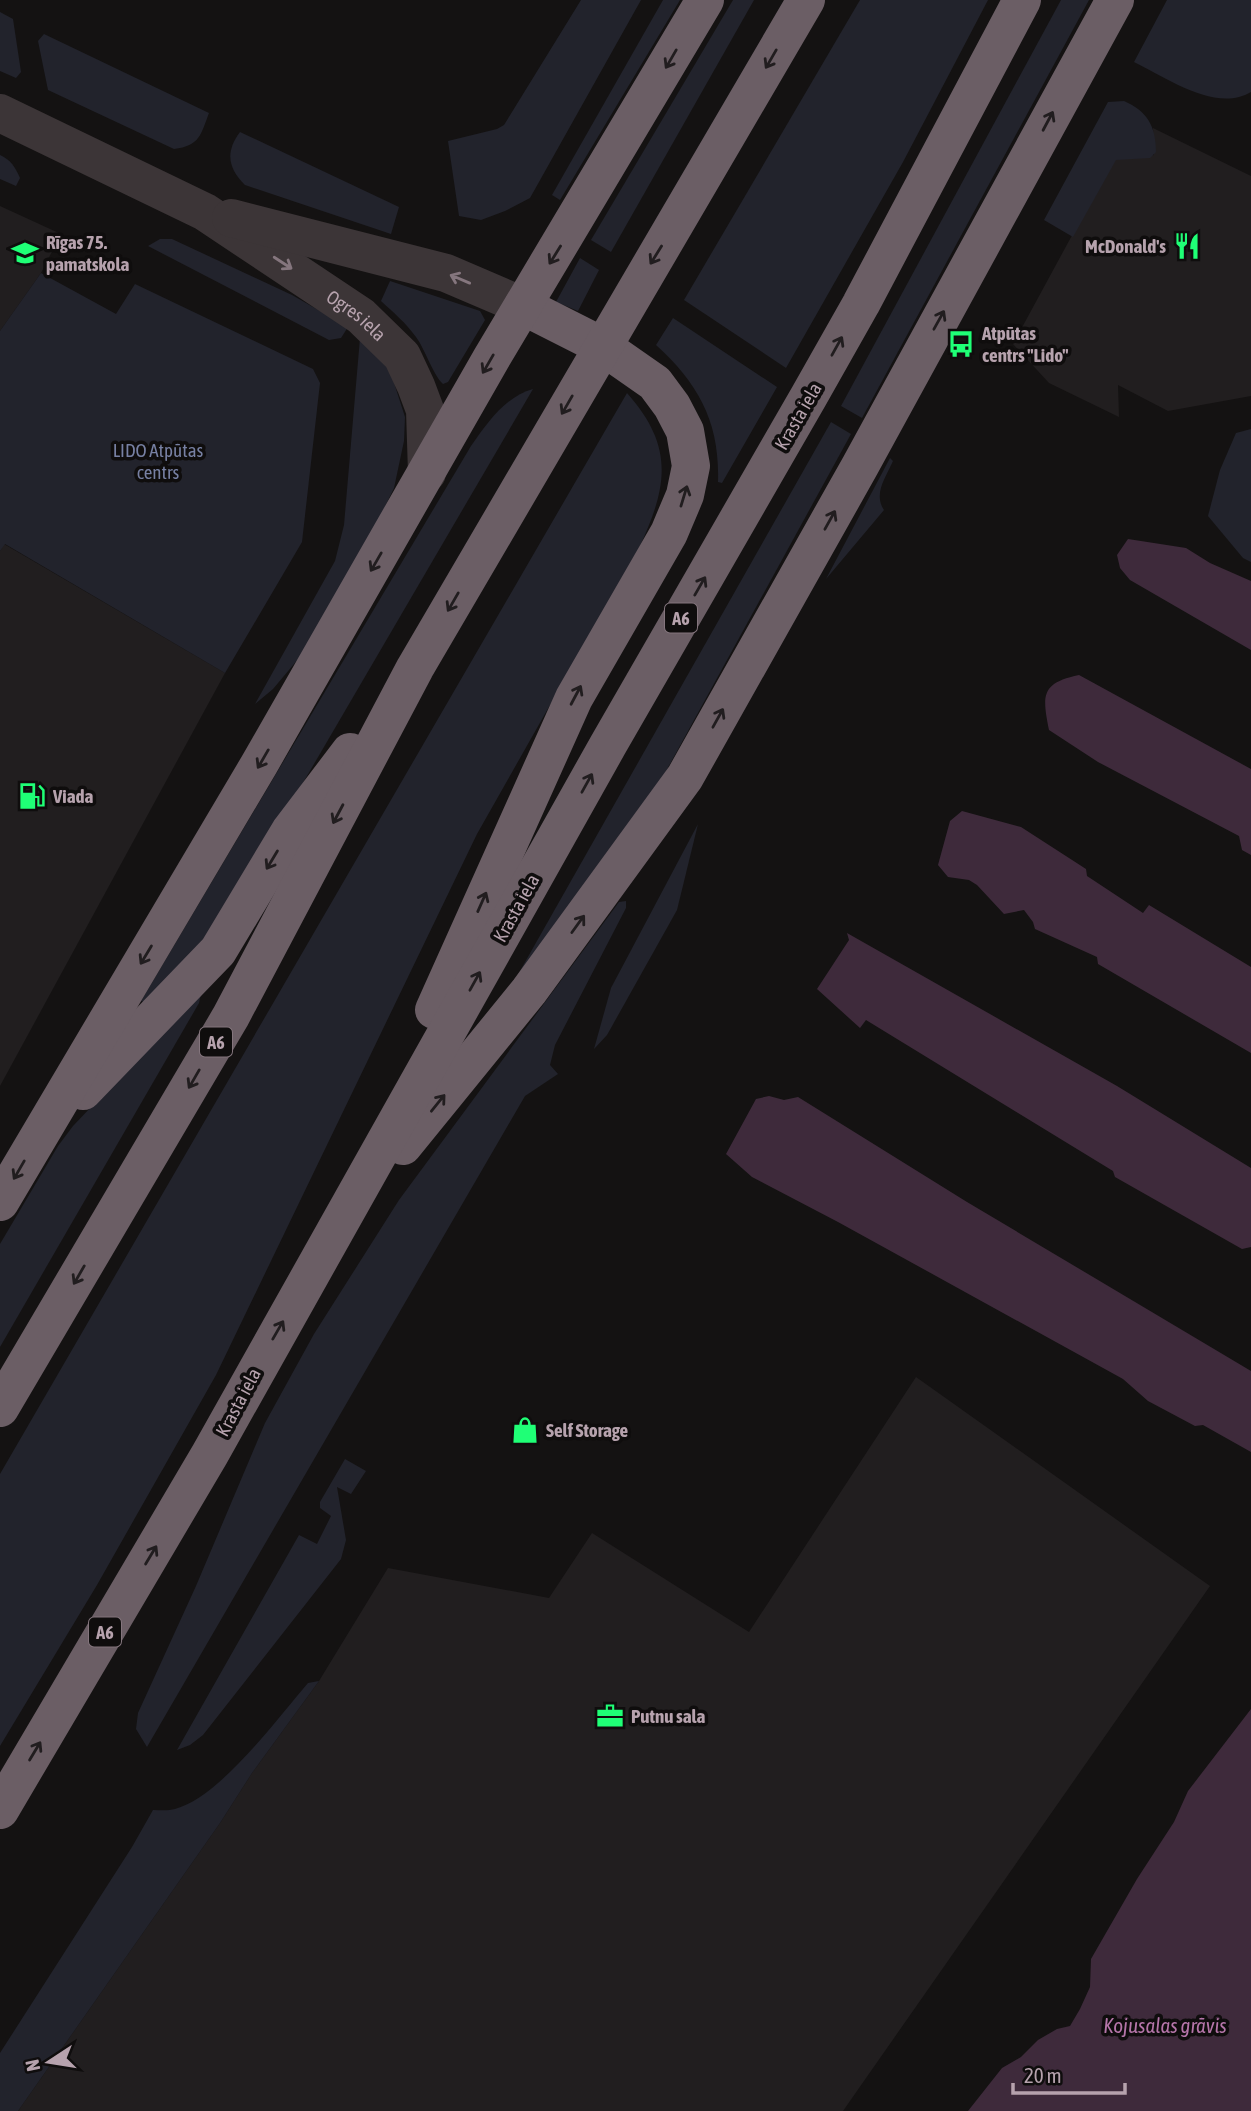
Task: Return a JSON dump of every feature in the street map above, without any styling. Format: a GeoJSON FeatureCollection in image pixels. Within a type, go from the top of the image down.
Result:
{"type":"FeatureCollection","features":[{"type":"Feature","properties":{"kind":"highway"},"geometry":{"type":"LineString","coordinates":[[0,1202],[260,763],[523,306],[705,0]]}},
{"type":"Feature","properties":{"kind":"highway","name":"A6"},"geometry":{"type":"LineString","coordinates":[[0,1408],[231,1016],[415,667],[806,0]]}},
{"type":"Feature","properties":{"kind":"highway","name":"Krasta iela"},"geometry":{"type":"LineString","coordinates":[[0,1810],[210,1454],[608,745],[861,304],[1022,0]]}},
{"type":"Feature","properties":{"kind":"highway"},"geometry":{"type":"LineString","coordinates":[[333,1233],[529,991],[684,777],[860,466],[1115,0]]}},
{"type":"Feature","properties":{"kind":"highway"},"geometry":{"type":"LineString","coordinates":[[333,1233],[574,698],[669,533],[685,495],[691,466],[685,431],[672,406],[655,383],[602,346],[523,306]]}},
{"type":"Feature","properties":{"kind":"highway"},"geometry":{"type":"LineString","coordinates":[[38,1137],[218,951],[290,831],[415,667]]}},
{"type":"Feature","properties":{"kind":"street","name":"Ogres iela"},"geometry":{"type":"LineString","coordinates":[[0,113],[205,212],[361,316],[402,356],[425,410],[427,472]]}},
{"type":"Feature","properties":{"kind":"street","name":"Ogres iela"},"geometry":{"type":"LineString","coordinates":[[205,212],[446,273],[523,306]]}},
{"type":"Feature","properties":{"kind":"shaded area"},"geometry":{"type":"Polygon","coordinates":[[[1153,128],[1251,176],[1251,396],[1168,411],[1118,385],[1119,417],[1049,383],[1013,344],[1114,158],[1154,155],[1153,128]]]}},
{"type":"Feature","properties":{"kind":"shaded area","name":"Rīgas 75. pamatskola"},"geometry":{"type":"Polygon","coordinates":[[[0,206],[61,234],[41,273],[0,331],[0,206]]]}},
{"type":"Feature","properties":{"kind":"shaded area"},"geometry":{"type":"Polygon","coordinates":[[[4,544],[225,673],[0,1086],[0,551],[4,544]]]}},
{"type":"Feature","properties":{"kind":"shaded area","name":"Putnu sala"},"geometry":{"type":"Polygon","coordinates":[[[916,1377],[1210,1586],[843,2111],[18,2111],[220,1823],[252,1773],[319,1681],[388,1568],[549,1598],[592,1533],[749,1632],[916,1377]]]}},
{"type":"Feature","properties":{"kind":"green space"},"geometry":{"type":"Polygon","coordinates":[[[581,0],[641,0],[530,198],[481,220],[459,216],[448,141],[504,125],[581,0]]]}},
{"type":"Feature","properties":{"kind":"green space"},"geometry":{"type":"Polygon","coordinates":[[[663,0],[680,0],[560,200],[552,195],[663,0]]]}},
{"type":"Feature","properties":{"kind":"green space"},"geometry":{"type":"Polygon","coordinates":[[[733,0],[754,0],[611,252],[591,240],[733,0]]]}},
{"type":"Feature","properties":{"kind":"green space"},"geometry":{"type":"Polygon","coordinates":[[[860,0],[988,0],[903,162],[786,368],[684,300],[860,0]]]}},
{"type":"Feature","properties":{"kind":"green space"},"geometry":{"type":"Polygon","coordinates":[[[1061,0],[1089,0],[862,418],[841,406],[1061,0]]]}},
{"type":"Feature","properties":{"kind":"green space"},"geometry":{"type":"Polygon","coordinates":[[[1167,0],[1251,0],[1251,92],[1237,97],[1207,96],[1176,84],[1134,62],[1167,0]]]}},
{"type":"Feature","properties":{"kind":"green space"},"geometry":{"type":"Polygon","coordinates":[[[0,12],[13,19],[21,72],[16,78],[0,71],[0,12]]]}},
{"type":"Feature","properties":{"kind":"green space"},"geometry":{"type":"Polygon","coordinates":[[[44,34],[209,113],[198,138],[189,145],[174,149],[48,90],[38,41],[44,34]]]}},
{"type":"Feature","properties":{"kind":"green space"},"geometry":{"type":"Polygon","coordinates":[[[1124,101],[1149,120],[1156,152],[1150,158],[1116,160],[1073,237],[1044,220],[1108,102],[1124,101]]]}},
{"type":"Feature","properties":{"kind":"green space"},"geometry":{"type":"Polygon","coordinates":[[[240,132],[399,207],[391,234],[245,185],[230,160],[232,146],[240,132]]]}},
{"type":"Feature","properties":{"kind":"green space"},"geometry":{"type":"Polygon","coordinates":[[[0,155],[16,170],[20,178],[16,186],[0,179],[0,155]]]}},
{"type":"Feature","properties":{"kind":"green space"},"geometry":{"type":"Polygon","coordinates":[[[160,239],[172,239],[292,295],[348,327],[341,338],[329,340],[148,246],[160,239]]]}},
{"type":"Feature","properties":{"kind":"green space"},"geometry":{"type":"Polygon","coordinates":[[[580,258],[599,270],[578,311],[556,302],[580,258]]]}},
{"type":"Feature","properties":{"kind":"green space","name":"LIDO Atpūtas centrs"},"geometry":{"type":"Polygon","coordinates":[[[41,273],[116,314],[135,284],[313,369],[320,383],[302,542],[225,673],[5,544],[0,551],[0,331],[41,273]]]}},
{"type":"Feature","properties":{"kind":"green space"},"geometry":{"type":"Polygon","coordinates":[[[390,281],[480,311],[485,320],[448,382],[443,384],[439,380],[416,337],[381,301],[390,281]]]}},
{"type":"Feature","properties":{"kind":"green space"},"geometry":{"type":"Polygon","coordinates":[[[673,318],[777,387],[722,483],[718,482],[715,441],[704,406],[684,375],[656,345],[673,318]]]}},
{"type":"Feature","properties":{"kind":"green space"},"geometry":{"type":"Polygon","coordinates":[[[360,338],[388,364],[405,417],[404,441],[394,488],[364,550],[304,652],[273,689],[255,704],[335,561],[344,525],[360,338]]]}},
{"type":"Feature","properties":{"kind":"green space"},"geometry":{"type":"Polygon","coordinates":[[[533,389],[255,865],[213,931],[147,1003],[141,1001],[471,446],[506,404],[533,389]]]}},
{"type":"Feature","properties":{"kind":"green space"},"geometry":{"type":"Polygon","coordinates":[[[627,393],[653,431],[662,466],[656,504],[640,546],[477,834],[216,1375],[97,1585],[0,1746],[0,1474],[627,393]]]}},
{"type":"Feature","properties":{"kind":"green space"},"geometry":{"type":"Polygon","coordinates":[[[831,422],[851,434],[665,773],[516,978],[831,422]]]}},
{"type":"Feature","properties":{"kind":"green space"},"geometry":{"type":"Polygon","coordinates":[[[1251,429],[1251,562],[1243,558],[1208,516],[1220,470],[1236,433],[1251,429]]]}},
{"type":"Feature","properties":{"kind":"green space"},"geometry":{"type":"Polygon","coordinates":[[[890,458],[893,461],[880,492],[884,510],[826,579],[890,458]]]}},
{"type":"Feature","properties":{"kind":"green space"},"geometry":{"type":"Polygon","coordinates":[[[698,824],[677,910],[607,1035],[594,1049],[611,988],[698,824]]]}},
{"type":"Feature","properties":{"kind":"green space"},"geometry":{"type":"Polygon","coordinates":[[[626,901],[626,908],[555,1045],[550,1065],[558,1074],[525,1096],[147,1747],[136,1729],[138,1713],[196,1586],[265,1423],[314,1334],[399,1200],[619,902],[626,901]]]}},
{"type":"Feature","properties":{"kind":"green space"},"geometry":{"type":"Polygon","coordinates":[[[201,994],[199,1003],[0,1347],[0,1244],[58,1146],[73,1126],[201,994]]]}},
{"type":"Feature","properties":{"kind":"green space"},"geometry":{"type":"Polygon","coordinates":[[[345,1459],[366,1471],[351,1494],[337,1487],[346,1540],[341,1559],[203,1735],[190,1745],[177,1750],[299,1535],[317,1544],[331,1516],[320,1508],[320,1502],[345,1459]]]}},
{"type":"Feature","properties":{"kind":"green space"},"geometry":{"type":"Polygon","coordinates":[[[319,1681],[252,1773],[220,1823],[18,2111],[0,2111],[0,2053],[153,1810],[175,1809],[192,1802],[210,1789],[247,1755],[308,1683],[319,1681]]]}},
{"type":"Feature","properties":{"kind":"water"},"geometry":{"type":"Polygon","coordinates":[[[1128,539],[1186,548],[1210,563],[1251,581],[1251,650],[1130,580],[1120,568],[1117,555],[1128,539]]]}},
{"type":"Feature","properties":{"kind":"water"},"geometry":{"type":"Polygon","coordinates":[[[1079,675],[1251,769],[1251,855],[1242,850],[1239,836],[1098,762],[1049,730],[1045,708],[1047,692],[1057,682],[1079,675]]]}},
{"type":"Feature","properties":{"kind":"water"},"geometry":{"type":"Polygon","coordinates":[[[962,811],[1021,827],[1086,869],[1087,876],[1143,913],[1149,905],[1251,967],[1251,1053],[1098,964],[1097,957],[1035,929],[1024,910],[1004,914],[977,885],[969,880],[948,877],[938,865],[950,821],[962,811]]]}},
{"type":"Feature","properties":{"kind":"water"},"geometry":{"type":"Polygon","coordinates":[[[847,933],[1117,1086],[1251,1168],[1251,1247],[1242,1249],[1115,1177],[1113,1171],[866,1020],[860,1028],[817,989],[849,940],[847,933]]]}},
{"type":"Feature","properties":{"kind":"water"},"geometry":{"type":"Polygon","coordinates":[[[769,1096],[784,1100],[798,1097],[967,1202],[1251,1371],[1251,1452],[1203,1425],[1195,1426],[1148,1401],[1123,1379],[752,1177],[726,1154],[756,1099],[769,1096]]]}},
{"type":"Feature","properties":{"kind":"water","name":"Kojusalas grāvis"},"geometry":{"type":"Polygon","coordinates":[[[1251,1709],[1251,2111],[968,2111],[1002,2068],[1021,2057],[1038,2040],[1057,2029],[1070,2026],[1090,1987],[1091,1959],[1137,1879],[1174,1822],[1188,1791],[1251,1709]]]}},
{"type":"Feature","properties":{"kind":"place","name":"McDonald's"},"geometry":{"type":"Point","coordinates":[1187,246]}},
{"type":"Feature","properties":{"kind":"place","name":"Rīgas 75. pamatskola"},"geometry":{"type":"Point","coordinates":[25,253]}},
{"type":"Feature","properties":{"kind":"place","name":"Atpūtas centrs \"Lido\""},"geometry":{"type":"Point","coordinates":[961,344]}},
{"type":"Feature","properties":{"kind":"place","name":"Viada"},"geometry":{"type":"Point","coordinates":[32,796]}},
{"type":"Feature","properties":{"kind":"place","name":"Self Storage"},"geometry":{"type":"Point","coordinates":[525,1430]}},
{"type":"Feature","properties":{"kind":"place","name":"Putnu sala"},"geometry":{"type":"Point","coordinates":[610,1716]}}]}
